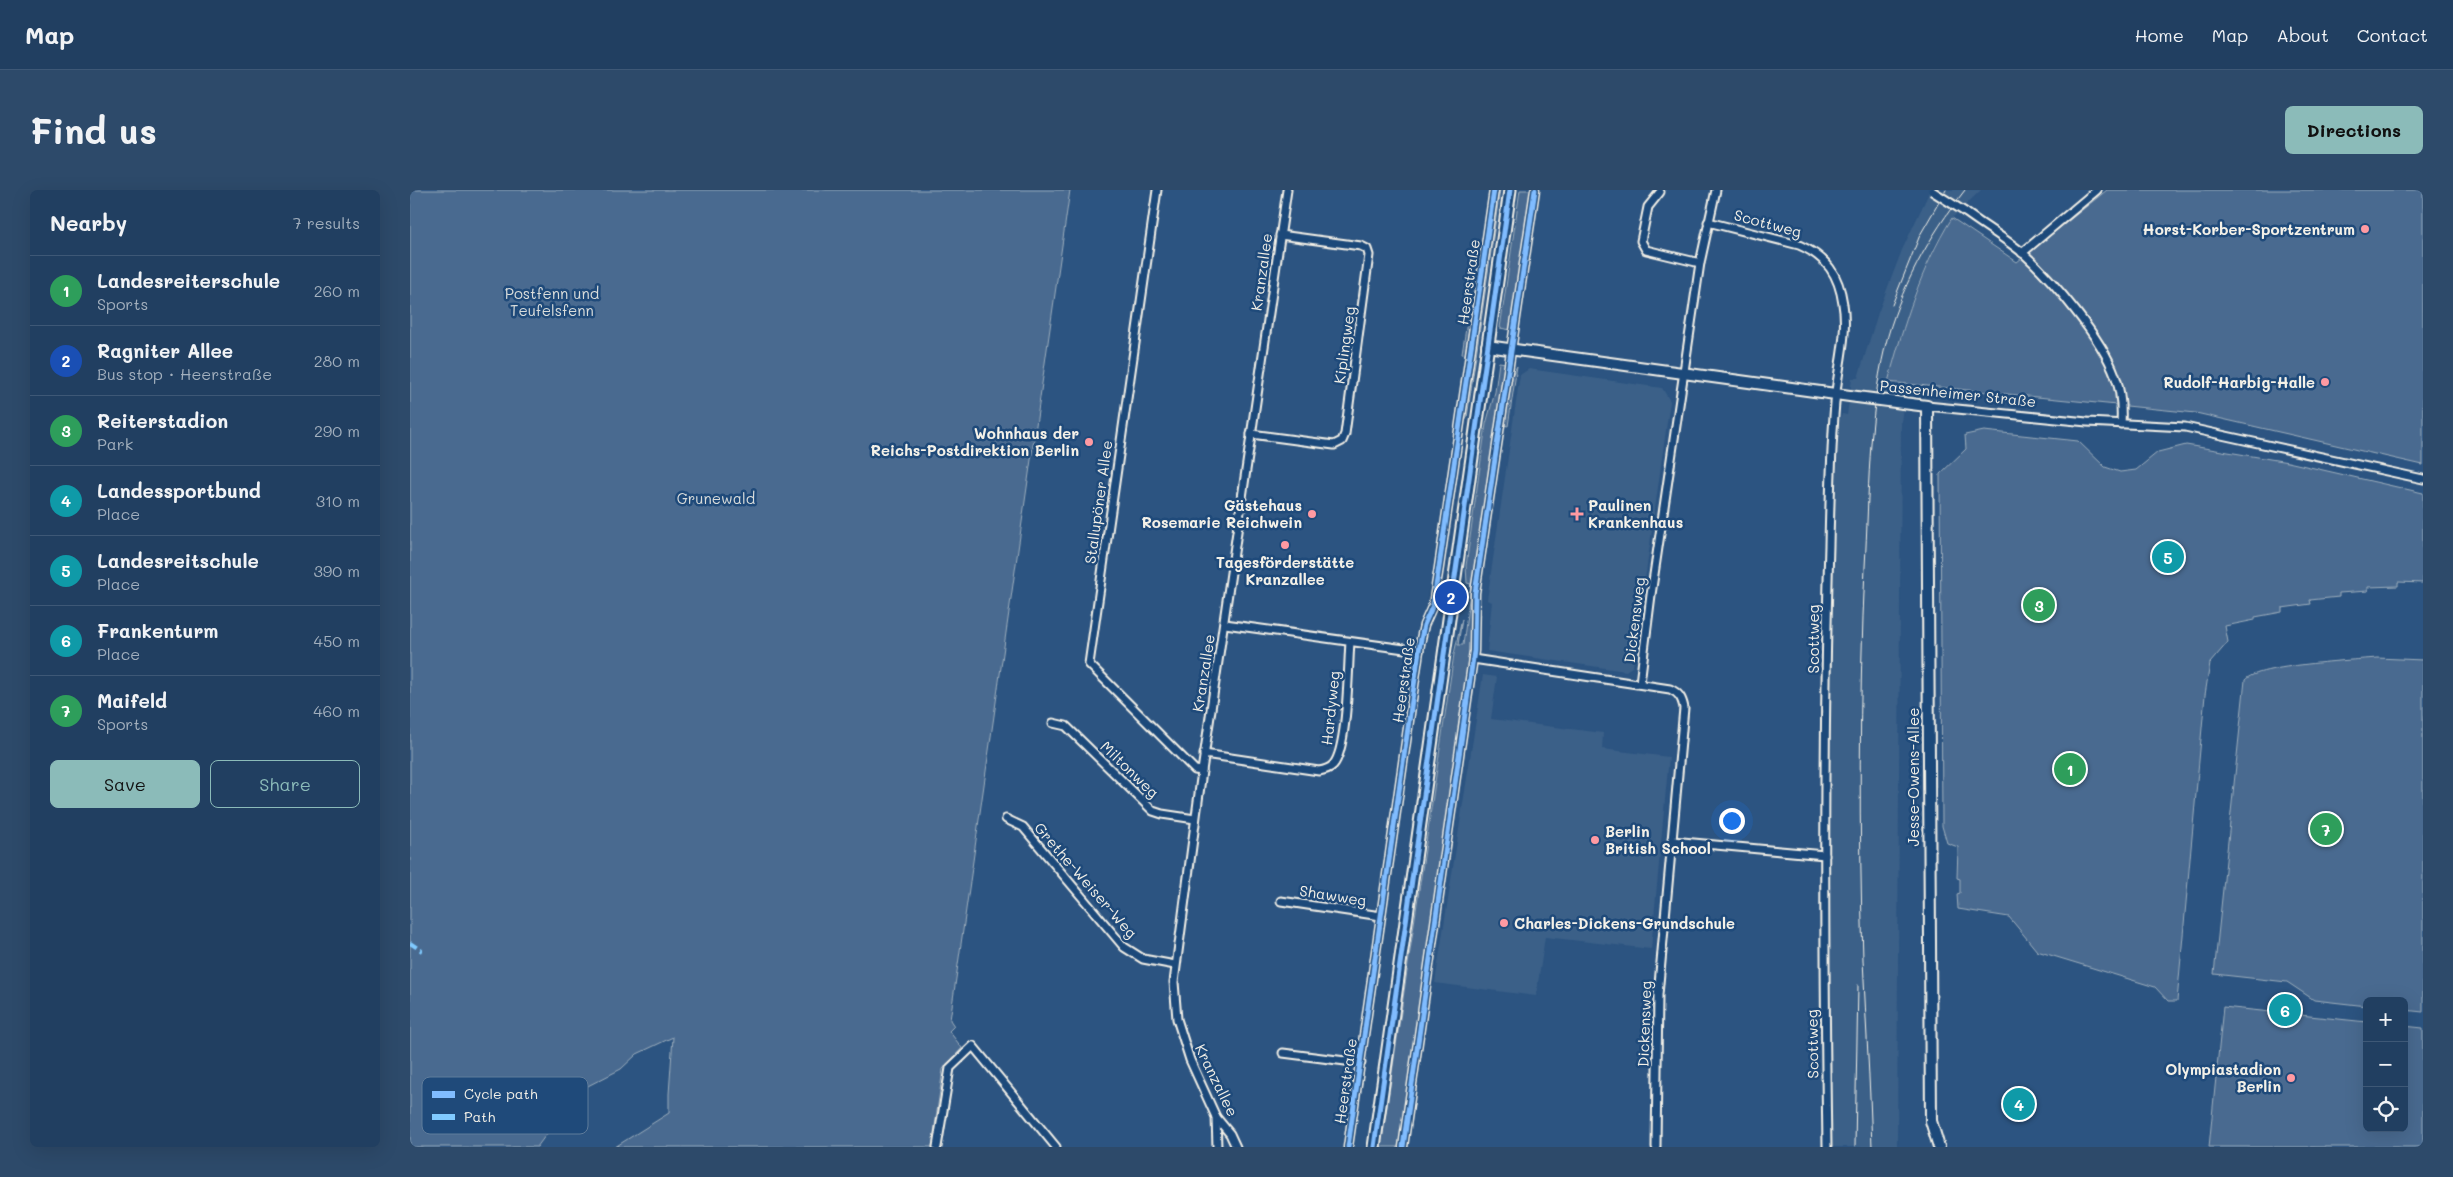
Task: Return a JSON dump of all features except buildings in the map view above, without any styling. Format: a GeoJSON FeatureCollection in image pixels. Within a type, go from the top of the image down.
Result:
{"type":"FeatureCollection","features":[{"type":"Feature","properties":{"kind":"main road","name":"Heerstraße"},"geometry":{"type":"LineString","coordinates":[[1374,1147],[1510,190]]}},
{"type":"Feature","properties":{"kind":"street","name":"Stallupöner Allee"},"geometry":{"type":"LineString","coordinates":[[1157,190],[1089,664],[1195,770],[1202,771]]}},
{"type":"Feature","properties":{"kind":"street","name":"Kranzallee"},"geometry":{"type":"LineString","coordinates":[[1236,1147],[1216,1116],[1182,1038],[1175,1001],[1175,965],[1287,190]]}},
{"type":"Feature","properties":{"kind":"street","name":"Heerstraße"},"geometry":{"type":"LineString","coordinates":[[1348,1147],[1419,651],[1424,625],[1433,605],[1494,190]]}},
{"type":"Feature","properties":{"kind":"street"},"geometry":{"type":"LineString","coordinates":[[1404,1147],[1473,659],[1476,633],[1475,593],[1535,190]]}},
{"type":"Feature","properties":{"kind":"street","name":"Dickensweg"},"geometry":{"type":"LineString","coordinates":[[1656,1147],[1658,995],[1684,708],[1682,699],[1677,692],[1640,683],[1700,264],[1716,190]]}},
{"type":"Feature","properties":{"kind":"street"},"geometry":{"type":"LineString","coordinates":[[2022,253],[2097,190]]}},
{"type":"Feature","properties":{"kind":"street"},"geometry":{"type":"LineString","coordinates":[[1932,191],[2022,253],[2064,298],[2108,361],[2120,392],[2122,424]]}},
{"type":"Feature","properties":{"kind":"street"},"geometry":{"type":"LineString","coordinates":[[1660,192],[1648,207],[1641,241],[1643,246],[1646,250],[1700,264]]}},
{"type":"Feature","properties":{"kind":"street","name":"Scottweg"},"geometry":{"type":"LineString","coordinates":[[1708,222],[1799,245],[1820,256],[1834,270],[1842,293],[1844,308],[1836,394],[1828,582],[1826,855],[1827,1147]]}},
{"type":"Feature","properties":{"kind":"street","name":"Kiplingweg"},"geometry":{"type":"LineString","coordinates":[[1251,434],[1334,445],[1342,441],[1345,434],[1369,255],[1367,249],[1361,246],[1280,235]]}},
{"type":"Feature","properties":{"kind":"street","name":"Passenheimer Straße"},"geometry":{"type":"LineString","coordinates":[[1488,346],[1927,406],[2208,430],[2423,479]]}},
{"type":"Feature","properties":{"kind":"street","name":"Jesse-Owens-Allee"},"geometry":{"type":"LineString","coordinates":[[1927,406],[1931,1120],[1939,1147]]}},
{"type":"Feature","properties":{"kind":"street"},"geometry":{"type":"LineString","coordinates":[[1224,624],[1419,651]]}},
{"type":"Feature","properties":{"kind":"street","name":"Hardyweg"},"geometry":{"type":"LineString","coordinates":[[1204,754],[1319,770],[1327,770],[1334,765],[1338,757],[1344,732],[1350,642]]}},
{"type":"Feature","properties":{"kind":"street"},"geometry":{"type":"LineString","coordinates":[[1473,659],[1640,683]]}},
{"type":"Feature","properties":{"kind":"street","name":"Miltonweg"},"geometry":{"type":"LineString","coordinates":[[1053,723],[1066,726],[1153,811],[1195,819]]}},
{"type":"Feature","properties":{"kind":"street","name":"Grethe-Weiser-Weg"},"geometry":{"type":"LineString","coordinates":[[1006,819],[1023,827],[1124,947],[1143,959],[1175,965]]}},
{"type":"Feature","properties":{"kind":"street"},"geometry":{"type":"LineString","coordinates":[[1672,841],[1826,855]]}},
{"type":"Feature","properties":{"kind":"street","name":"Shawweg"},"geometry":{"type":"LineString","coordinates":[[1282,900],[1381,916]]}},
{"type":"Feature","properties":{"kind":"street"},"geometry":{"type":"LineString","coordinates":[[937,1147],[950,1068],[973,1046],[1056,1147]]}},
{"type":"Feature","properties":{"kind":"street"},"geometry":{"type":"LineString","coordinates":[[1284,1052],[1361,1063]]}},
{"type":"Feature","properties":{"kind":"street"},"geometry":{"type":"LineString","coordinates":[[1216,1116],[1217,1147]]}},
{"type":"Feature","properties":{"kind":"shaded area"},"geometry":{"type":"Polygon","coordinates":[[[1928,190],[1981,190],[1952,218],[1934,247],[1914,294],[1888,382],[1906,384],[1901,422],[1897,1147],[1831,1147],[1831,624],[1839,421],[1842,414],[1847,415],[1852,378],[1858,378],[1878,313],[1902,250],[1928,195],[1928,190]]]}},
{"type":"Feature","properties":{"kind":"shaded area","name":"Paulinen Krankenhaus"},"geometry":{"type":"Polygon","coordinates":[[[1529,369],[1662,388],[1670,401],[1633,666],[1626,671],[1487,651],[1492,602],[1487,600],[1520,375],[1529,369]]]}},
{"type":"Feature","properties":{"kind":"shaded area"},"geometry":{"type":"Polygon","coordinates":[[[1483,675],[1497,677],[1491,719],[1603,733],[1602,749],[1669,757],[1651,949],[1545,937],[1536,996],[1435,983],[1483,675]]]}},
{"type":"Feature","properties":{"kind":"green space","name":"Grunewald"},"geometry":{"type":"Polygon","coordinates":[[[410,190],[1070,190],[950,1020],[954,1026],[949,1031],[962,1048],[943,1069],[932,1147],[615,1147],[669,1113],[673,1037],[637,1054],[621,1069],[588,1086],[588,1077],[422,1077],[422,1134],[547,1134],[537,1147],[410,1147],[410,190]]]}},
{"type":"Feature","properties":{"kind":"green space"},"geometry":{"type":"Polygon","coordinates":[[[1497,190],[1500,190],[1467,418],[1464,417],[1497,190]]]}},
{"type":"Feature","properties":{"kind":"green space"},"geometry":{"type":"Polygon","coordinates":[[[1520,190],[1531,190],[1511,330],[1500,328],[1520,190]]]}},
{"type":"Feature","properties":{"kind":"green space","name":"Horst-Korber-Sportzentrum"},"geometry":{"type":"Polygon","coordinates":[[[2107,190],[2423,190],[2423,465],[2196,413],[1888,382],[1914,297],[1931,257],[1952,218],[2017,262],[2107,190]]]}},
{"type":"Feature","properties":{"kind":"green space"},"geometry":{"type":"Polygon","coordinates":[[[1471,296],[1474,296],[1465,355],[1462,354],[1471,296]]]}},
{"type":"Feature","properties":{"kind":"green space"},"geometry":{"type":"Polygon","coordinates":[[[1499,362],[1506,363],[1473,593],[1472,646],[1399,1147],[1381,1147],[1454,654],[1462,619],[1458,645],[1463,645],[1471,584],[1467,583],[1466,566],[1486,424],[1495,392],[1499,362]]]}},
{"type":"Feature","properties":{"kind":"green space"},"geometry":{"type":"Polygon","coordinates":[[[1517,366],[1508,426],[1504,425],[1512,375],[1517,366]]]}},
{"type":"Feature","properties":{"kind":"green space"},"geometry":{"type":"Polygon","coordinates":[[[1984,431],[2078,441],[2105,467],[2120,472],[2136,470],[2158,452],[2186,445],[2288,462],[2423,493],[2423,583],[2398,582],[2398,586],[2368,587],[2368,591],[2339,593],[2339,597],[2310,600],[2311,604],[2282,608],[2282,612],[2255,617],[2255,620],[2225,626],[2228,642],[2210,663],[2205,695],[2177,1001],[2168,1001],[2155,987],[2037,951],[2009,917],[1958,909],[1957,894],[1960,893],[1960,879],[1957,878],[1958,847],[1947,843],[1942,826],[1940,474],[1966,449],[1965,435],[1984,431]]]}},
{"type":"Feature","properties":{"kind":"green space"},"geometry":{"type":"Polygon","coordinates":[[[2377,658],[2423,660],[2423,1012],[2408,1010],[2408,997],[2363,997],[2363,1006],[2314,1000],[2287,982],[2214,974],[2245,680],[2253,675],[2286,667],[2377,658]]]}},
{"type":"Feature","properties":{"kind":"green space","name":"Olympiastadion Berlin"},"geometry":{"type":"Polygon","coordinates":[[[2223,1007],[2363,1022],[2363,1132],[2408,1132],[2408,1026],[2423,1028],[2423,1147],[2209,1147],[2223,1007]]]}},
{"type":"Feature","properties":{"kind":"tram line"},"geometry":{"type":"LineString","coordinates":[[1892,305],[1920,235],[1946,190]]}},
{"type":"Feature","properties":{"kind":"tram line"},"geometry":{"type":"LineString","coordinates":[[1872,1147],[1863,960],[1860,764],[1863,616],[1872,429],[1879,374],[1898,305],[1917,264],[1939,226],[1965,190]]}},
{"type":"Feature","properties":{"kind":"tram line"},"geometry":{"type":"LineString","coordinates":[[1855,1147],[1858,985]]}},
{"type":"Feature","properties":{"kind":"marked path"},"geometry":{"type":"LineString","coordinates":[[410,943],[422,951]]}},
{"type":"Feature","properties":{"kind":"cycle path"},"geometry":{"type":"LineString","coordinates":[[1348,1147],[1420,644],[1424,625],[1433,605],[1494,190]]}},
{"type":"Feature","properties":{"kind":"cycle path"},"geometry":{"type":"LineString","coordinates":[[1374,1147],[1510,190]]}},
{"type":"Feature","properties":{"kind":"cycle path"},"geometry":{"type":"LineString","coordinates":[[1403,1147],[1474,651],[1475,593],[1535,190]]}},
{"type":"Feature","properties":{"kind":"place","name":"Horst-Korber-Sportzentrum"},"geometry":{"type":"Point","coordinates":[2365,229]}},
{"type":"Feature","properties":{"kind":"place","name":"Rudolf-Harbig-Halle"},"geometry":{"type":"Point","coordinates":[2325,382]}},
{"type":"Feature","properties":{"kind":"place","name":"Wohnhaus der Reichs-Postdirektion Berlin"},"geometry":{"type":"Point","coordinates":[1089,442]}},
{"type":"Feature","properties":{"kind":"place","name":"Gästehaus Rosemarie Reichwein"},"geometry":{"type":"Point","coordinates":[1312,514]}},
{"type":"Feature","properties":{"kind":"place","name":"Paulinen Krankenhaus"},"geometry":{"type":"Point","coordinates":[1577,514]}},
{"type":"Feature","properties":{"kind":"place","name":"Tagesförderstätte Kranzallee"},"geometry":{"type":"Point","coordinates":[1285,545]}},
{"type":"Feature","properties":{"kind":"place","name":"Landesreitschule"},"geometry":{"type":"Point","coordinates":[2168,557]}},
{"type":"Feature","properties":{"kind":"place","name":"Ragniter Allee"},"geometry":{"type":"Point","coordinates":[1451,597]}},
{"type":"Feature","properties":{"kind":"place","name":"Reiterstadion"},"geometry":{"type":"Point","coordinates":[2039,605]}},
{"type":"Feature","properties":{"kind":"place","name":"Landesreiterschule"},"geometry":{"type":"Point","coordinates":[2070,769]}},
{"type":"Feature","properties":{"kind":"place","name":"Maifeld"},"geometry":{"type":"Point","coordinates":[2326,829]}},
{"type":"Feature","properties":{"kind":"place","name":"Berlin British School"},"geometry":{"type":"Point","coordinates":[1595,840]}},
{"type":"Feature","properties":{"kind":"place","name":"Charles-Dickens-Grundschule"},"geometry":{"type":"Point","coordinates":[1504,923]}},
{"type":"Feature","properties":{"kind":"place","name":"Frankenturm"},"geometry":{"type":"Point","coordinates":[2285,1010]}},
{"type":"Feature","properties":{"kind":"place","name":"Olympiastadion Berlin"},"geometry":{"type":"Point","coordinates":[2291,1078]}},
{"type":"Feature","properties":{"kind":"place","name":"Landessportbund"},"geometry":{"type":"Point","coordinates":[2019,1104]}},
{"type":"Feature","properties":{"kind":"park label","name":"Postfenn und Teufelsfenn"},"geometry":{"type":"Point","coordinates":[552,302]}}]}
